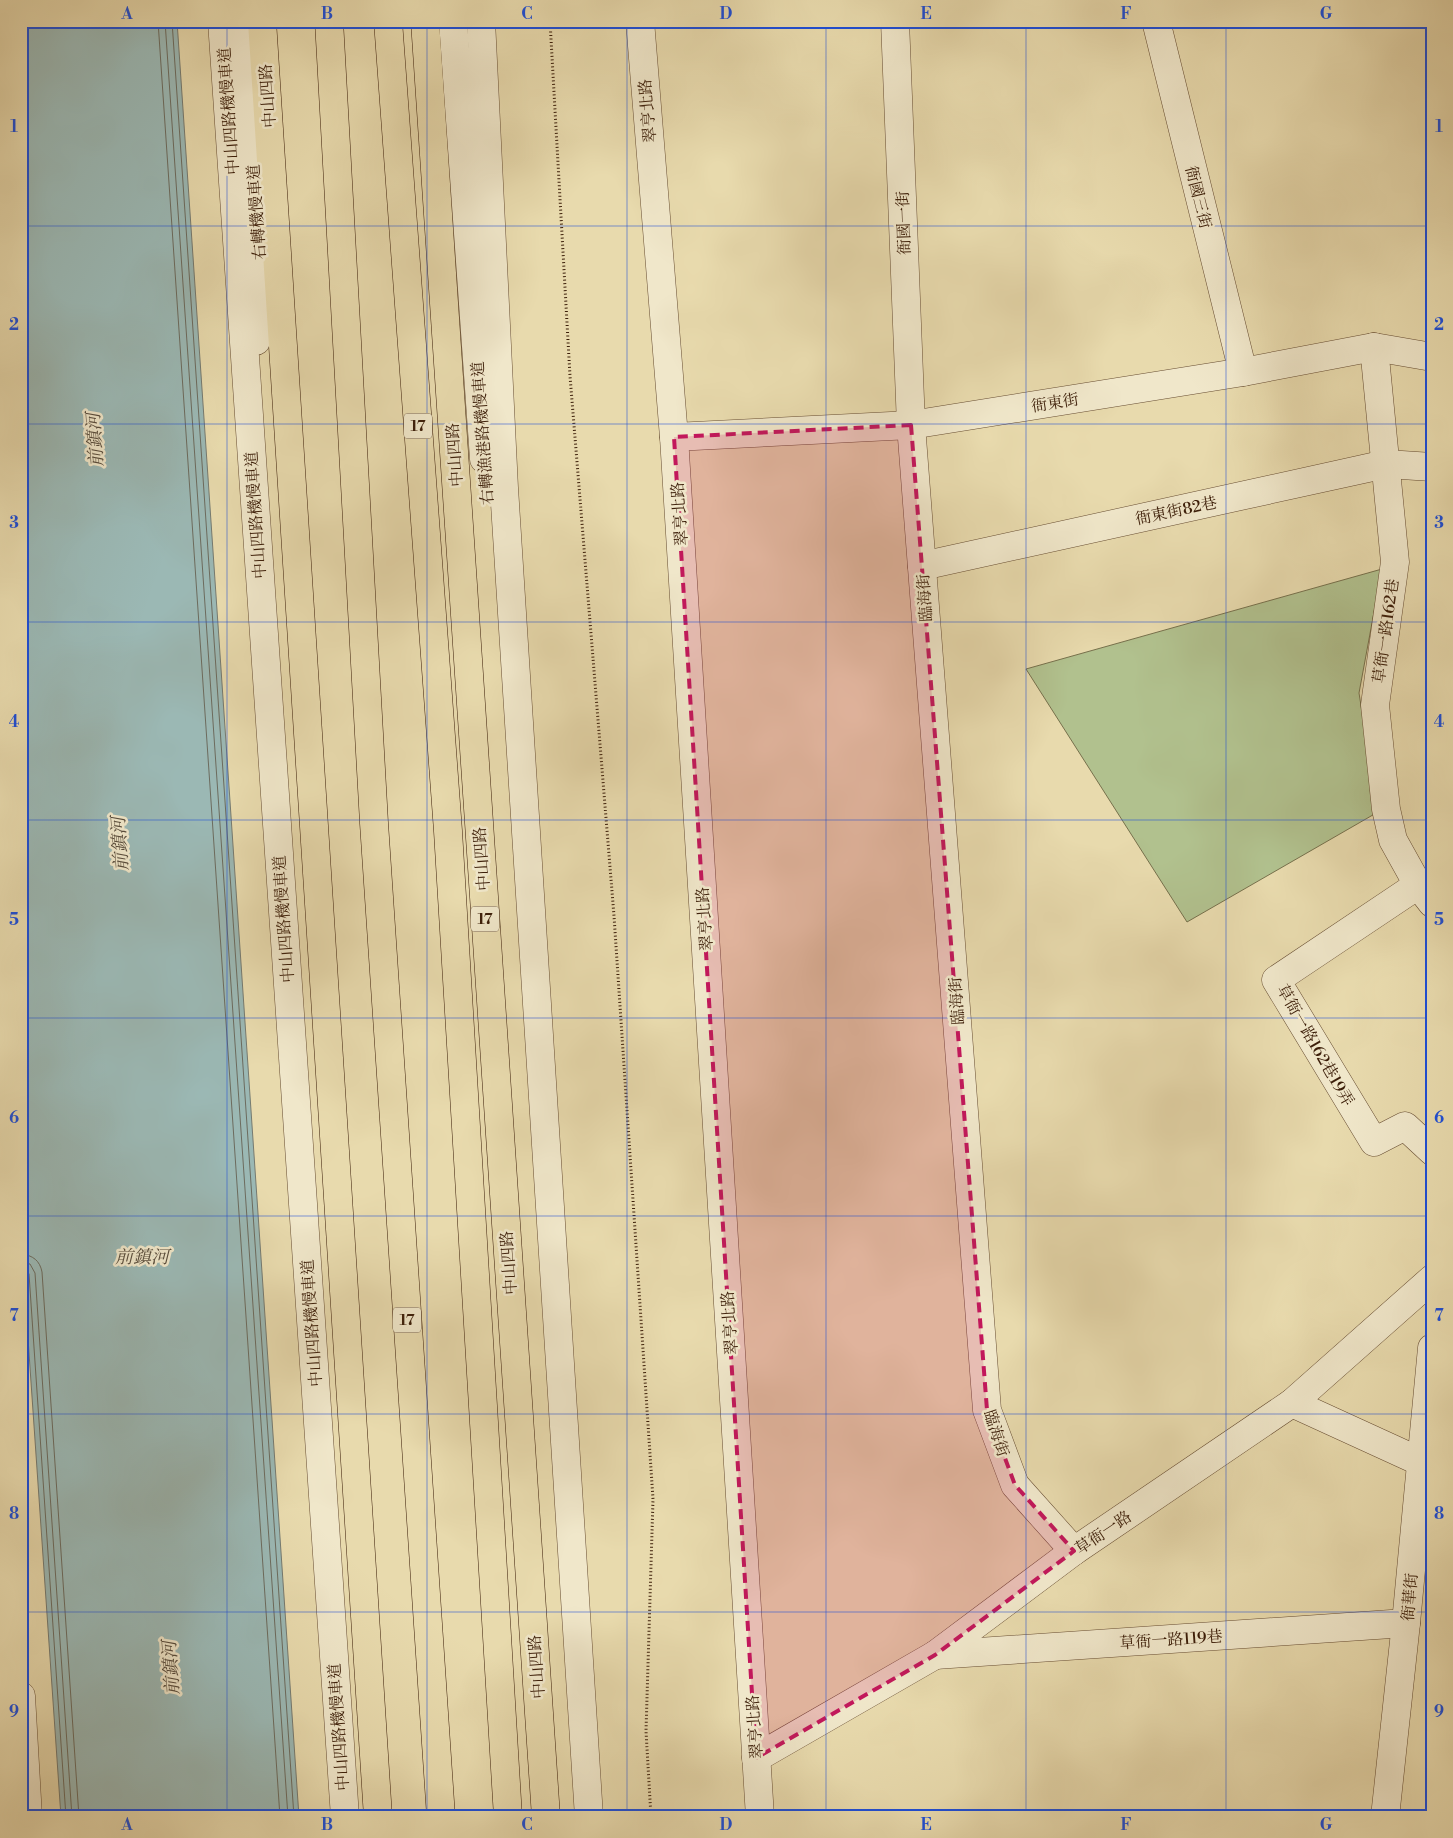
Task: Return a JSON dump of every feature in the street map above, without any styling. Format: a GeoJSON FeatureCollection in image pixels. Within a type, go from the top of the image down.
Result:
{"type":"FeatureCollection","features":[{"type":"Feature","properties":{"kind":"main road","name":"中山四路"},"geometry":{"type":"LineString","coordinates":[[262,21],[378,1817]]}},
{"type":"Feature","properties":{"kind":"main road","name":"17"},"geometry":{"type":"LineString","coordinates":[[329,21],[374,823],[441,1817]]}},
{"type":"Feature","properties":{"kind":"main road","name":"中山四路"},"geometry":{"type":"LineString","coordinates":[[388,21],[448,831],[508,1817]]}},
{"type":"Feature","properties":{"kind":"main road","name":"中山四路"},"geometry":{"type":"LineString","coordinates":[[425,21],[546,1817]]}},
{"type":"Feature","properties":{"kind":"street","name":"中山四路機慢車道"},"geometry":{"type":"LineString","coordinates":[[222,21],[345,1817]]}},
{"type":"Feature","properties":{"kind":"street","name":"右轉機慢車道"},"geometry":{"type":"LineString","coordinates":[[243,21],[262,291],[248,403]]}},
{"type":"Feature","properties":{"kind":"street","name":"右轉漁港路機慢車道"},"geometry":{"type":"LineString","coordinates":[[453,21],[501,696],[527,842]]}},
{"type":"Feature","properties":{"kind":"street"},"geometry":{"type":"LineString","coordinates":[[482,21],[504,488],[589,1817]]}},
{"type":"Feature","properties":{"kind":"street","name":"翠亨北路"},"geometry":{"type":"LineString","coordinates":[[640,21],[674,437],[760,1817]]}},
{"type":"Feature","properties":{"kind":"street","name":"衙國一街"},"geometry":{"type":"LineString","coordinates":[[895,21],[910,424]]}},
{"type":"Feature","properties":{"kind":"street","name":"衙國三街"},"geometry":{"type":"LineString","coordinates":[[1156,21],[1243,372]]}},
{"type":"Feature","properties":{"kind":"street","name":"衙東街"},"geometry":{"type":"LineString","coordinates":[[674,437],[910,424],[1243,372],[1374,347],[1432,357]]}},
{"type":"Feature","properties":{"kind":"street","name":"草衙一路162巷"},"geometry":{"type":"LineString","coordinates":[[1374,347],[1395,562],[1375,705],[1386,809],[1393,840],[1425,894]]}},
{"type":"Feature","properties":{"kind":"street","name":"臨海街"},"geometry":{"type":"LineString","coordinates":[[910,424],[987,1410],[1015,1485],[1074,1551]]}},
{"type":"Feature","properties":{"kind":"street","name":"衙東街82巷"},"geometry":{"type":"LineString","coordinates":[[922,566],[1386,464],[1432,467]]}},
{"type":"Feature","properties":{"kind":"street","name":"草衙一路162巷19弄"},"geometry":{"type":"LineString","coordinates":[[1425,894],[1276,980],[1374,1142],[1405,1126],[1432,1151]]}},
{"type":"Feature","properties":{"kind":"street","name":"草衙一路"},"geometry":{"type":"LineString","coordinates":[[756,1758],[935,1655],[1074,1551],[1292,1403],[1432,1279]]}},
{"type":"Feature","properties":{"kind":"street","name":"衙華街"},"geometry":{"type":"LineString","coordinates":[[1385,1817],[1406,1623],[1432,1348]]}},
{"type":"Feature","properties":{"kind":"street"},"geometry":{"type":"LineString","coordinates":[[1292,1403],[1421,1462]]}},
{"type":"Feature","properties":{"kind":"street","name":"草衙一路119巷"},"geometry":{"type":"LineString","coordinates":[[935,1655],[1406,1623]]}},
{"type":"Feature","properties":{"kind":"street"},"geometry":{"type":"LineString","coordinates":[[22,1712],[28,1817]]}},
{"type":"Feature","properties":{"kind":"path"},"geometry":{"type":"LineString","coordinates":[[550,21],[570,376],[614,916],[653,1499],[646,1731],[651,1817]]}},
{"type":"Feature","properties":{"kind":"highlighted area"},"geometry":{"type":"Polygon","coordinates":[[[911,425],[987,1410],[1015,1485],[1074,1551],[935,1655],[756,1758],[674,437],[911,425]]]}},
{"type":"Feature","properties":{"kind":"green space"},"geometry":{"type":"Polygon","coordinates":[[[1382,569],[1359,693],[1378,812],[1187,922],[1026,669],[1382,569]]]}},
{"type":"Feature","properties":{"kind":"water","name":"前鎮河"},"geometry":{"type":"Polygon","coordinates":[[[21,21],[177,21],[299,1817],[61,1817],[21,1237],[21,21]]]}}]}
